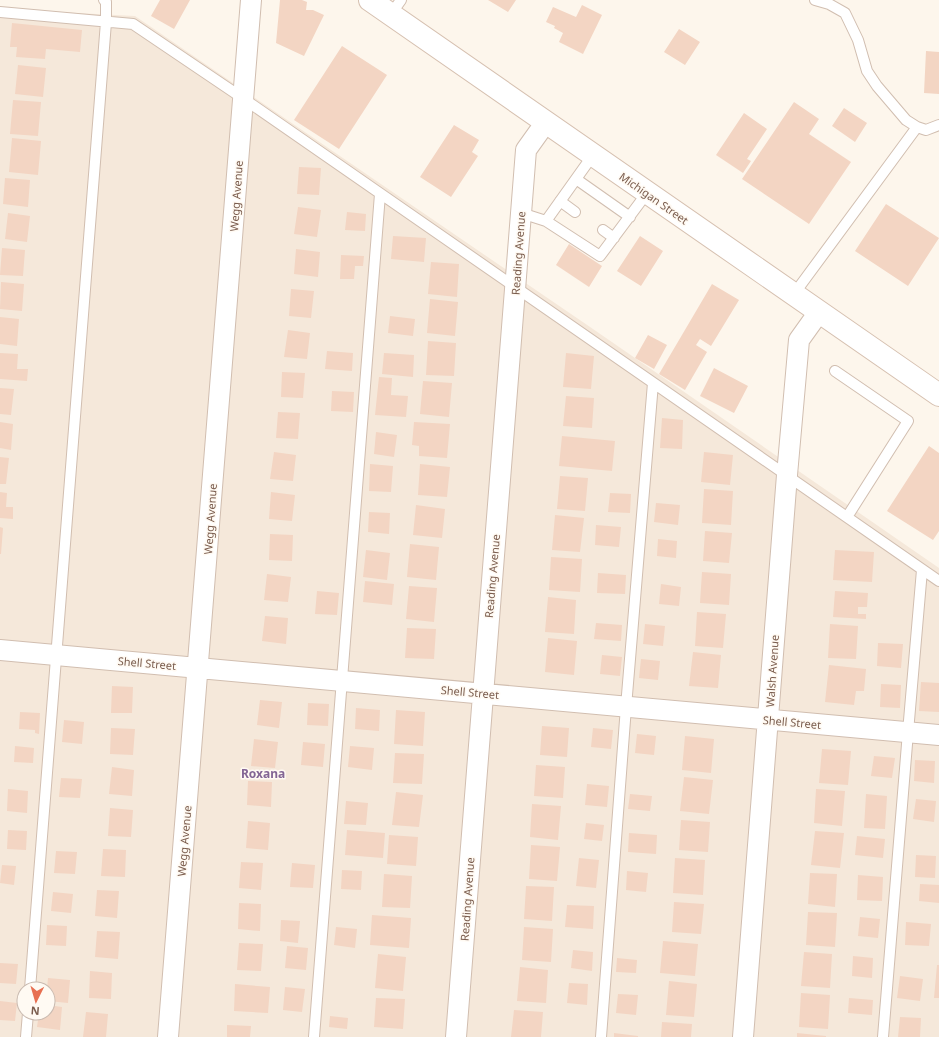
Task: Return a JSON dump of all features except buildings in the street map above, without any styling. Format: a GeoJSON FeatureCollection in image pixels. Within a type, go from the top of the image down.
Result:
{"type":"FeatureCollection","features":[{"type":"Feature","properties":{"kind":"main road","name":"Michigan Street"},"geometry":{"type":"LineString","coordinates":[[370,0],[396,7],[546,122],[939,395]]}},
{"type":"Feature","properties":{"kind":"street","name":"Wegg Avenue"},"geometry":{"type":"LineString","coordinates":[[168,1037],[252,0]]}},
{"type":"Feature","properties":{"kind":"street","name":"Reading Avenue"},"geometry":{"type":"LineString","coordinates":[[456,1037],[526,150],[546,122]]}},
{"type":"Feature","properties":{"kind":"street","name":"Walsh Avenue"},"geometry":{"type":"LineString","coordinates":[[743,1037],[799,340],[819,312]]}},
{"type":"Feature","properties":{"kind":"street","name":"Shell Street"},"geometry":{"type":"LineString","coordinates":[[0,650],[939,735]]}},
{"type":"Feature","properties":{"kind":"lane"},"geometry":{"type":"LineString","coordinates":[[31,981],[106,22],[106,2],[104,0]]}},
{"type":"Feature","properties":{"kind":"lane"},"geometry":{"type":"LineString","coordinates":[[815,0],[829,4],[845,13],[858,40],[867,71],[877,86],[906,120],[917,128],[926,130],[939,125]]}},
{"type":"Feature","properties":{"kind":"lane"},"geometry":{"type":"LineString","coordinates":[[0,12],[133,24],[244,99],[939,581]]}},
{"type":"Feature","properties":{"kind":"lane"},"geometry":{"type":"LineString","coordinates":[[794,294],[917,128]]}},
{"type":"Feature","properties":{"kind":"lane"},"geometry":{"type":"LineString","coordinates":[[546,221],[593,155]]}},
{"type":"Feature","properties":{"kind":"lane"},"geometry":{"type":"LineString","coordinates":[[576,180],[630,217]]}},
{"type":"Feature","properties":{"kind":"lane"},"geometry":{"type":"LineString","coordinates":[[521,214],[546,221],[600,256],[647,193]]}},
{"type":"Feature","properties":{"kind":"lane"},"geometry":{"type":"LineString","coordinates":[[314,1037],[380,194]]}},
{"type":"Feature","properties":{"kind":"lane"},"geometry":{"type":"LineString","coordinates":[[560,201],[576,212]]}},
{"type":"Feature","properties":{"kind":"lane"},"geometry":{"type":"LineString","coordinates":[[602,230],[614,238]]}},
{"type":"Feature","properties":{"kind":"lane"},"geometry":{"type":"LineString","coordinates":[[835,371],[908,422],[847,517]]}},
{"type":"Feature","properties":{"kind":"lane"},"geometry":{"type":"LineString","coordinates":[[601,1037],[626,707],[653,383]]}},
{"type":"Feature","properties":{"kind":"lane"},"geometry":{"type":"LineString","coordinates":[[884,1037],[922,570]]}},
{"type":"Feature","properties":{"kind":"lane"},"geometry":{"type":"LineString","coordinates":[[26,1037],[27,1021]]}},
{"type":"Feature","properties":{"kind":"shaded area"},"geometry":{"type":"Polygon","coordinates":[[[0,9],[135,16],[939,568],[939,1037],[0,1037],[0,9]]]}},
{"type":"Feature","properties":{"kind":"district","name":"Roxana"},"geometry":{"type":"Point","coordinates":[263,773]}}]}
